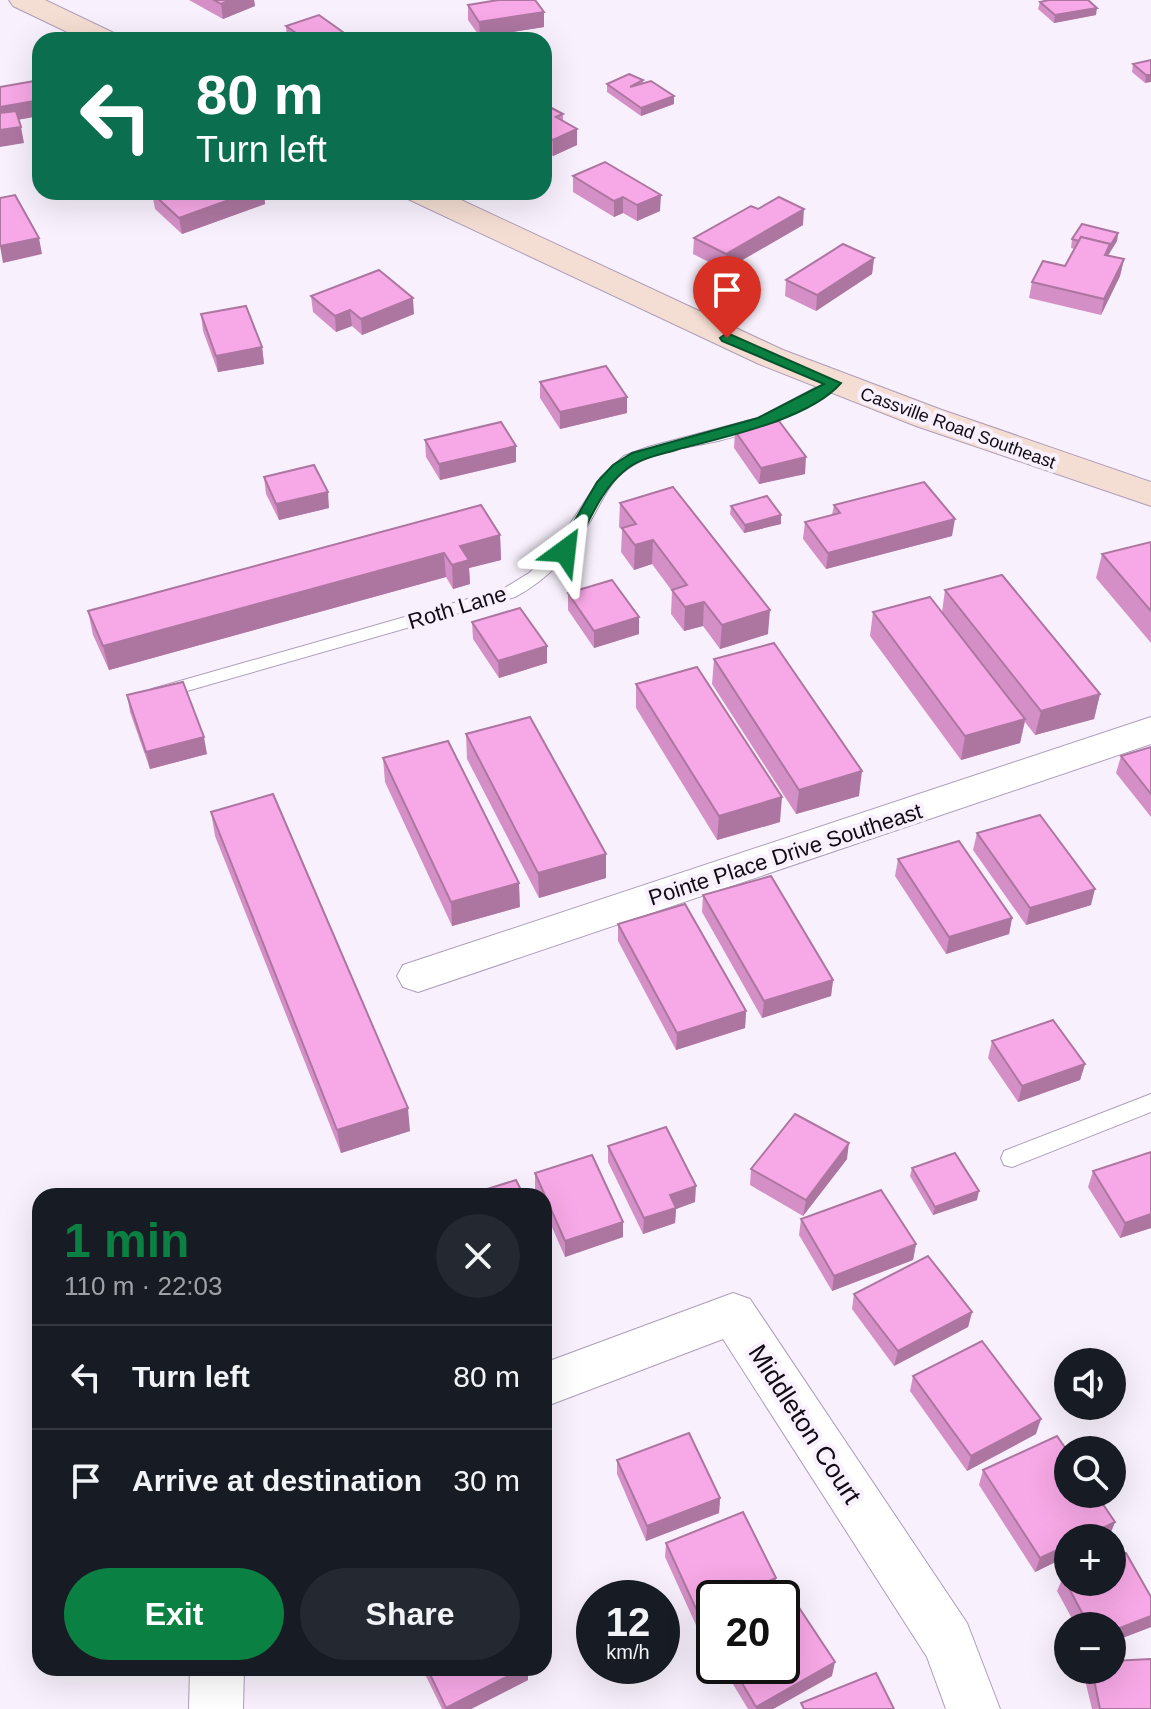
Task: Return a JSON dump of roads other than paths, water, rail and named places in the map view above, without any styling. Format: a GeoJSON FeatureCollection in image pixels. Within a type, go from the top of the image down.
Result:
{"type":"FeatureCollection","features":[{"type":"Feature","properties":{"kind":"main road"},"geometry":{"type":"LineString","coordinates":[[23,0],[89,32]]}},
{"type":"Feature","properties":{"kind":"main road","name":"Cassville Road Southeast"},"geometry":{"type":"LineString","coordinates":[[436,200],[704,328],[834,383],[1151,495]]}},
{"type":"Feature","properties":{"kind":"street","name":"Pointe Place Drive Southeast"},"geometry":{"type":"LineString","coordinates":[[418,976],[1151,730]]}},
{"type":"Feature","properties":{"kind":"street","name":"Middleton Court"},"geometry":{"type":"LineString","coordinates":[[552,1382],[733,1314],[948,1642],[973,1709]]}},
{"type":"Feature","properties":{"kind":"street"},"geometry":{"type":"LineString","coordinates":[[216,1709],[217,1676]]}},
{"type":"Feature","properties":{"kind":"lane","name":"Roth Lane"},"geometry":{"type":"LineString","coordinates":[[156,693],[509,593],[528,584],[565,551],[605,482],[618,468],[638,456],[763,421],[821,393],[834,383]]}},
{"type":"Feature","properties":{"kind":"lane"},"geometry":{"type":"LineString","coordinates":[[1012,1158],[1151,1103]]}}]}
